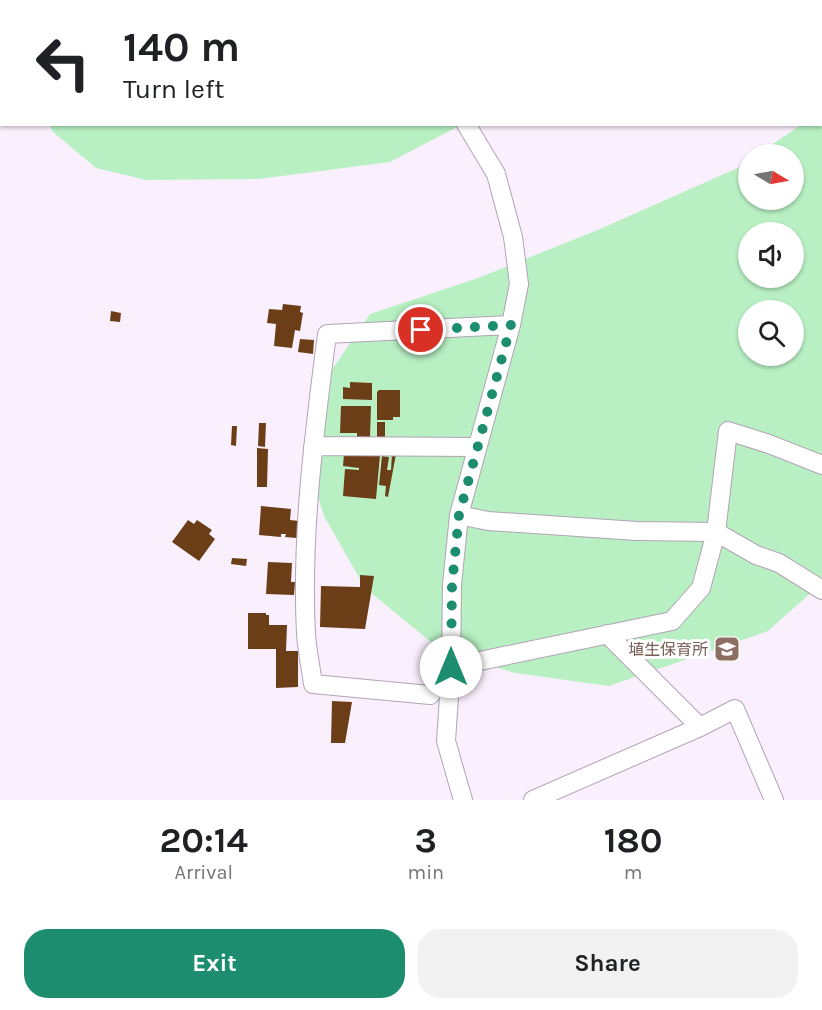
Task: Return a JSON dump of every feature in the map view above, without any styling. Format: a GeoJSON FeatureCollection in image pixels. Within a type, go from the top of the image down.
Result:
{"type":"FeatureCollection","features":[{"type":"Feature","properties":{"kind":"street"},"geometry":{"type":"LineString","coordinates":[[462,800],[446,741],[451,667],[452,585],[459,515],[511,325],[519,284],[513,237],[496,174],[467,126]]}},
{"type":"Feature","properties":{"kind":"street"},"geometry":{"type":"LineString","coordinates":[[511,325],[327,334],[313,446],[306,567],[306,636],[314,684],[430,695],[451,667],[672,621],[701,588],[716,532],[728,431],[822,465]]}},
{"type":"Feature","properties":{"kind":"street"},"geometry":{"type":"LineString","coordinates":[[313,446],[477,447]]}},
{"type":"Feature","properties":{"kind":"street"},"geometry":{"type":"LineString","coordinates":[[459,515],[488,521],[637,531],[716,532],[756,555],[779,563],[822,590]]}},
{"type":"Feature","properties":{"kind":"street"},"geometry":{"type":"LineString","coordinates":[[607,634],[700,727]]}},
{"type":"Feature","properties":{"kind":"street"},"geometry":{"type":"LineString","coordinates":[[534,800],[735,710],[774,800]]}},
{"type":"Feature","properties":{"kind":"green space"},"geometry":{"type":"Polygon","coordinates":[[[50,126],[459,126],[390,162],[259,179],[146,180],[96,168],[53,132],[50,126]]]}},
{"type":"Feature","properties":{"kind":"green space"},"geometry":{"type":"Polygon","coordinates":[[[800,126],[822,126],[822,583],[768,631],[609,686],[515,673],[442,651],[365,588],[324,516],[303,450],[320,387],[370,314],[478,278],[600,229],[738,168],[738,210],[804,210],[804,144],[773,144],[800,126]]]}},
{"type":"Feature","properties":{"kind":"building"},"geometry":{"type":"Polygon","coordinates":[[[283,304],[301,306],[300,312],[303,313],[300,331],[295,330],[292,348],[274,346],[276,324],[267,323],[269,309],[282,310],[283,304]]]}},
{"type":"Feature","properties":{"kind":"building"},"geometry":{"type":"Polygon","coordinates":[[[111,311],[121,313],[120,322],[110,321],[111,311]]]}},
{"type":"Feature","properties":{"kind":"building"},"geometry":{"type":"Polygon","coordinates":[[[300,339],[314,340],[313,354],[298,352],[300,339]]]}},
{"type":"Feature","properties":{"kind":"building"},"geometry":{"type":"Polygon","coordinates":[[[350,382],[372,383],[372,400],[343,399],[343,387],[350,388],[350,382]]]}},
{"type":"Feature","properties":{"kind":"building"},"geometry":{"type":"Polygon","coordinates":[[[379,390],[400,390],[400,417],[393,417],[393,420],[377,420],[377,392],[379,390]]]}},
{"type":"Feature","properties":{"kind":"building"},"geometry":{"type":"Polygon","coordinates":[[[341,406],[371,406],[370,437],[357,437],[357,433],[340,433],[341,406]]]}},
{"type":"Feature","properties":{"kind":"building"},"geometry":{"type":"Polygon","coordinates":[[[377,422],[385,422],[385,437],[377,437],[377,422]]]}},
{"type":"Feature","properties":{"kind":"building"},"geometry":{"type":"Polygon","coordinates":[[[259,423],[266,423],[265,447],[258,446],[259,423]]]}},
{"type":"Feature","properties":{"kind":"building"},"geometry":{"type":"Polygon","coordinates":[[[232,426],[237,426],[236,446],[231,445],[232,426]]]}},
{"type":"Feature","properties":{"kind":"building"},"geometry":{"type":"Polygon","coordinates":[[[257,448],[268,449],[267,487],[257,487],[257,448]]]}},
{"type":"Feature","properties":{"kind":"building"},"geometry":{"type":"Polygon","coordinates":[[[344,454],[380,455],[376,499],[343,496],[345,469],[359,470],[359,468],[343,466],[344,454]]]}},
{"type":"Feature","properties":{"kind":"building"},"geometry":{"type":"Polygon","coordinates":[[[392,454],[396,454],[388,497],[385,496],[386,486],[379,485],[382,456],[389,457],[387,470],[391,470],[392,454]]]}},
{"type":"Feature","properties":{"kind":"building"},"geometry":{"type":"Polygon","coordinates":[[[261,506],[291,509],[290,520],[299,521],[297,538],[285,537],[286,534],[281,534],[281,537],[259,535],[261,506]]]}},
{"type":"Feature","properties":{"kind":"building"},"geometry":{"type":"Polygon","coordinates":[[[188,520],[194,524],[197,520],[212,530],[209,534],[215,539],[199,561],[172,542],[188,520]]]}},
{"type":"Feature","properties":{"kind":"building"},"geometry":{"type":"Polygon","coordinates":[[[232,558],[247,559],[246,566],[231,564],[232,558]]]}},
{"type":"Feature","properties":{"kind":"building"},"geometry":{"type":"Polygon","coordinates":[[[268,562],[292,563],[291,582],[295,582],[294,595],[266,594],[268,562]]]}},
{"type":"Feature","properties":{"kind":"building"},"geometry":{"type":"Polygon","coordinates":[[[360,575],[374,576],[365,629],[320,627],[321,586],[360,587],[360,575]]]}},
{"type":"Feature","properties":{"kind":"building"},"geometry":{"type":"Polygon","coordinates":[[[248,613],[266,613],[269,615],[269,625],[287,625],[286,651],[298,651],[298,687],[276,688],[276,649],[248,649],[248,613]]]}},
{"type":"Feature","properties":{"kind":"building"},"geometry":{"type":"Polygon","coordinates":[[[332,701],[352,702],[345,743],[331,743],[332,701]]]}},
{"type":"Feature","properties":{"kind":"place","name":"埴生保育所"},"geometry":{"type":"Point","coordinates":[727,649]}},
{"type":"Feature","properties":{"kind":"route"},"geometry":{"type":"LineString","coordinates":[[421,330],[511,325],[459,515],[452,585],[451,667]]}}]}
